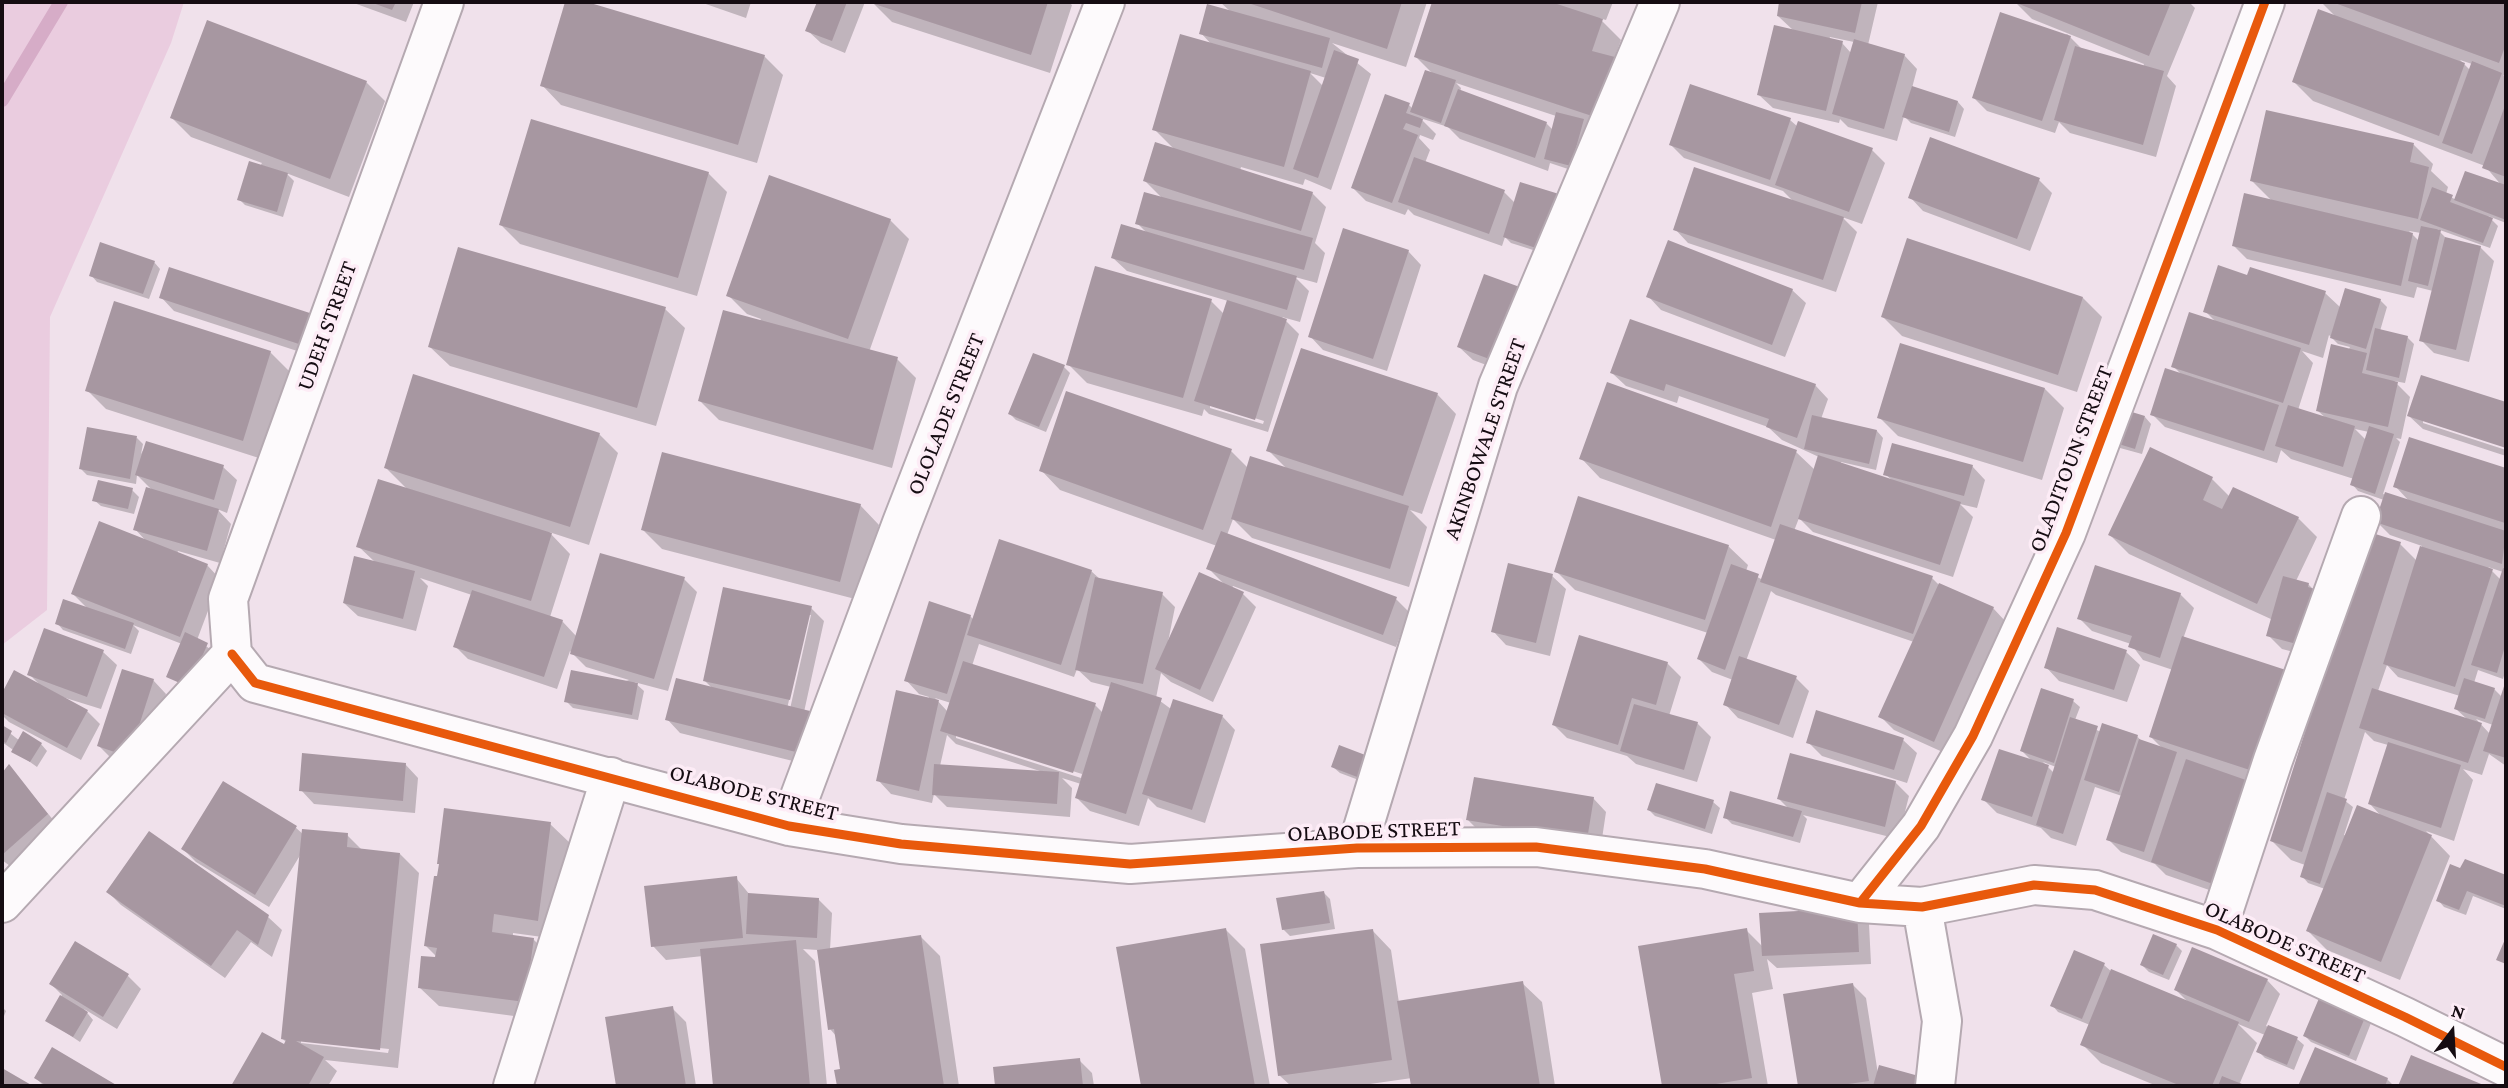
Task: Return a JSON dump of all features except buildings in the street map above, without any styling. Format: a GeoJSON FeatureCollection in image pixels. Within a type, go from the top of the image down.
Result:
{"type":"FeatureCollection","features":[{"type":"Feature","properties":{"kind":"street","name":"UDEH STREET"},"geometry":{"type":"LineString","coordinates":[[232,654],[229,599],[444,2]]}},
{"type":"Feature","properties":{"kind":"street","name":"OLOLADE STREET"},"geometry":{"type":"LineString","coordinates":[[789,826],[902,523],[1105,2]]}},
{"type":"Feature","properties":{"kind":"street","name":"AKINBOWALE STREET"},"geometry":{"type":"LineString","coordinates":[[1357,848],[1498,386],[1660,2]]}},
{"type":"Feature","properties":{"kind":"street","name":"OLADITOUN STREET"},"geometry":{"type":"LineString","coordinates":[[1860,904],[1921,826],[1973,736],[2066,533],[2265,2]]}},
{"type":"Feature","properties":{"kind":"street"},"geometry":{"type":"LineString","coordinates":[[2217,930],[2273,760],[2361,516]]}},
{"type":"Feature","properties":{"kind":"street","name":"OLABODE STREET"},"geometry":{"type":"LineString","coordinates":[[232,654],[256,683],[789,826],[901,844],[1130,864],[1357,848],[1536,847],[1705,869],[1860,904],[1922,906],[2034,885],[2095,890],[2217,930],[2506,1067]]}},
{"type":"Feature","properties":{"kind":"street"},"geometry":{"type":"LineString","coordinates":[[2,903],[232,654]]}},
{"type":"Feature","properties":{"kind":"street"},"geometry":{"type":"LineString","coordinates":[[513,1086],[611,777]]}},
{"type":"Feature","properties":{"kind":"street"},"geometry":{"type":"LineString","coordinates":[[1922,906],[1942,1021],[1935,1086]]}},
{"type":"Feature","properties":{"kind":"shaded area"},"geometry":{"type":"Polygon","coordinates":[[[2,2],[184,2],[171,43],[50,317],[47,610],[2,645],[2,2]]]}},
{"type":"Feature","properties":{"kind":"waterway"},"geometry":{"type":"LineString","coordinates":[[2,100],[61,2]]}},
{"type":"Feature","properties":{"kind":"cycle path"},"geometry":{"type":"LineString","coordinates":[[1860,903],[1921,826],[1973,736],[2066,533],[2265,2]]}},
{"type":"Feature","properties":{"kind":"cycle path"},"geometry":{"type":"LineString","coordinates":[[232,654],[255,683],[789,826],[901,844],[1130,864],[1357,848],[1536,847],[1705,869],[1860,903],[1922,907],[2034,885],[2095,890],[2217,930],[2506,1067]]}}]}
